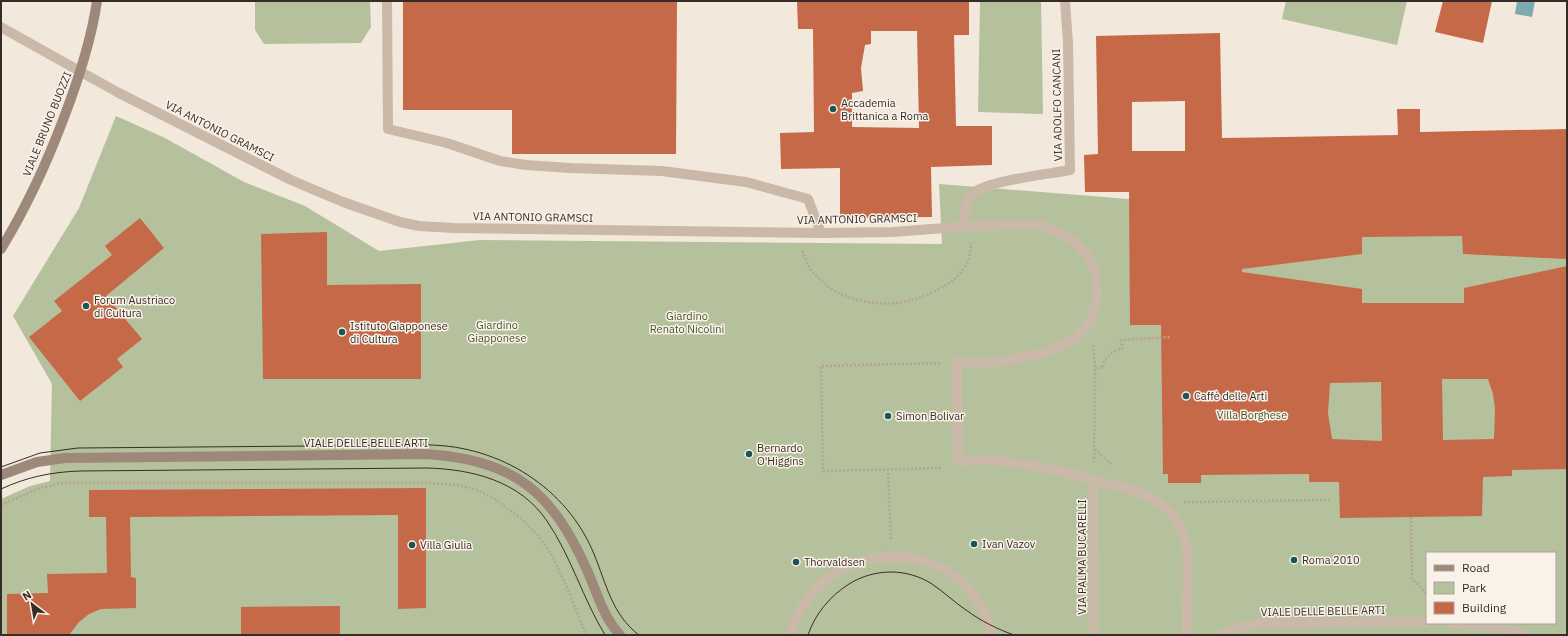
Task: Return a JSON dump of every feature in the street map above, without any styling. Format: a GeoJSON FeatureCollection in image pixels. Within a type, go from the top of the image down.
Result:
{"type":"FeatureCollection","features":[{"type":"Feature","properties":{"kind":"street","name":"VIALE BRUNO BUOZZI"},"geometry":{"type":"LineString","coordinates":[[1,249],[48,160],[81,73],[94,23],[97,1]]}},
{"type":"Feature","properties":{"kind":"street"},"geometry":{"type":"LineString","coordinates":[[387,1],[388,129],[447,143],[500,161],[526,165],[662,171],[746,182],[808,199],[821,233]]}},
{"type":"Feature","properties":{"kind":"street","name":"VIA ADOLFO CANCANI"},"geometry":{"type":"LineString","coordinates":[[967,226],[964,211],[973,194],[996,182],[1070,170],[1068,43],[1065,1]]}},
{"type":"Feature","properties":{"kind":"street","name":"VIA ANTONIO GRAMSCI"},"geometry":{"type":"LineString","coordinates":[[1,27],[81,73],[291,180],[368,211],[409,224],[454,228],[800,233],[893,232],[967,226],[1041,225],[1065,236],[1077,244],[1088,256],[1096,274],[1097,298],[1091,321],[1074,340],[1040,354],[999,362],[957,362]]}},
{"type":"Feature","properties":{"kind":"street"},"geometry":{"type":"LineString","coordinates":[[957,362],[958,461],[990,460],[1026,464],[1093,479],[1148,496],[1160,503],[1178,521],[1183,532],[1188,555],[1187,635]]}},
{"type":"Feature","properties":{"kind":"street","name":"VIALE DELLE BELLE ARTI"},"geometry":{"type":"LineString","coordinates":[[1,475],[45,460],[65,458],[403,454],[454,456],[482,463],[507,473],[526,484],[552,509],[572,539],[608,618],[620,635]]}},
{"type":"Feature","properties":{"kind":"street","name":"VIA PALMA BUCARELLI"},"geometry":{"type":"LineString","coordinates":[[1093,479],[1094,635]]}},
{"type":"Feature","properties":{"kind":"street"},"geometry":{"type":"LineString","coordinates":[[791,635],[799,613],[807,599],[818,586],[830,576],[845,567],[860,561],[876,557],[892,556],[906,556],[925,562],[944,570],[955,577],[982,608],[992,635]]}},
{"type":"Feature","properties":{"kind":"street","name":"VIALE DELLE BELLE ARTI"},"geometry":{"type":"LineString","coordinates":[[1221,635],[1236,628],[1260,623],[1426,622]]}},
{"type":"Feature","properties":{"kind":"street"},"geometry":{"type":"LineString","coordinates":[[1462,624],[1498,627],[1526,635]]}},
{"type":"Feature","properties":{"kind":"path"},"geometry":{"type":"LineString","coordinates":[[800,233],[799,246],[811,270],[835,291],[866,302],[888,304],[911,302],[926,296],[949,283],[961,274],[968,262],[971,245],[967,226]]}},
{"type":"Feature","properties":{"kind":"path"},"geometry":{"type":"LineString","coordinates":[[1113,467],[1095,449],[1095,368],[1102,368],[1106,358],[1114,352],[1122,349],[1121,340],[1170,337]]}},
{"type":"Feature","properties":{"kind":"path"},"geometry":{"type":"LineString","coordinates":[[957,362],[821,366],[823,471],[945,468],[958,461]]}},
{"type":"Feature","properties":{"kind":"path"},"geometry":{"type":"LineString","coordinates":[[888,469],[892,556]]}},
{"type":"Feature","properties":{"kind":"path"},"geometry":{"type":"LineString","coordinates":[[1,505],[40,488],[62,483],[427,483],[464,486],[474,489],[496,500],[523,520],[538,536],[550,554],[566,585],[586,635]]}},
{"type":"Feature","properties":{"kind":"path"},"geometry":{"type":"LineString","coordinates":[[1181,502],[1332,500]]}},
{"type":"Feature","properties":{"kind":"path"},"geometry":{"type":"LineString","coordinates":[[1411,517],[1412,578],[1426,593]]}},
{"type":"Feature","properties":{"kind":"green space"},"geometry":{"type":"Polygon","coordinates":[[[255,1],[370,1],[371,27],[361,43],[264,44],[255,30],[255,1]]]}},
{"type":"Feature","properties":{"kind":"green space"},"geometry":{"type":"Polygon","coordinates":[[[980,1],[1041,1],[1043,114],[978,112],[980,1]]]}},
{"type":"Feature","properties":{"kind":"green space"},"geometry":{"type":"Polygon","coordinates":[[[1286,1],[1407,1],[1397,45],[1282,19],[1286,1]]]}},
{"type":"Feature","properties":{"kind":"green space","name":"Villa Borghese"},"geometry":{"type":"Polygon","coordinates":[[[116,116],[165,138],[244,182],[305,206],[379,251],[480,240],[942,244],[939,184],[1141,200],[1567,191],[1567,635],[1,635],[1,499],[30,486],[50,481],[52,384],[13,316],[79,208],[116,116]]]}},
{"type":"Feature","properties":{"kind":"water"},"geometry":{"type":"Polygon","coordinates":[[[1517,1],[1535,1],[1532,17],[1515,14],[1517,1]]]}},
{"type":"Feature","properties":{"kind":"building"},"geometry":{"type":"Polygon","coordinates":[[[403,1],[677,1],[676,154],[512,154],[512,110],[403,110],[403,1]]]}},
{"type":"Feature","properties":{"kind":"building","name":"Accademia Brittanica a Roma"},"geometry":{"type":"Polygon","coordinates":[[[797,1],[969,1],[969,35],[954,35],[956,126],[992,126],[992,165],[931,167],[932,217],[840,218],[840,168],[781,169],[780,133],[814,132],[813,29],[798,29],[797,1]],[[871,31],[871,44],[865,45],[861,68],[863,91],[852,93],[852,127],[919,128],[917,31],[871,31]]]}},
{"type":"Feature","properties":{"kind":"building"},"geometry":{"type":"Polygon","coordinates":[[[1443,1],[1492,1],[1483,43],[1435,32],[1443,1]]]}},
{"type":"Feature","properties":{"kind":"building"},"geometry":{"type":"Polygon","coordinates":[[[1220,33],[1222,138],[1398,135],[1397,109],[1420,109],[1420,132],[1567,129],[1567,259],[1463,254],[1462,236],[1362,237],[1362,254],[1242,269],[1242,272],[1362,289],[1362,303],[1464,303],[1464,288],[1567,266],[1567,469],[1512,470],[1512,476],[1483,477],[1482,516],[1340,518],[1339,482],[1309,482],[1309,474],[1201,475],[1201,483],[1168,483],[1168,474],[1163,474],[1161,325],[1130,325],[1129,192],[1085,192],[1084,155],[1098,154],[1096,36],[1220,33]],[[1185,101],[1132,102],[1132,151],[1185,151],[1185,101]],[[1442,379],[1443,440],[1494,439],[1495,409],[1493,394],[1488,379],[1442,379]],[[1381,382],[1330,383],[1328,413],[1332,439],[1382,441],[1381,382]]]}},
{"type":"Feature","properties":{"kind":"building","name":"Forum Austriaco di Cultura"},"geometry":{"type":"Polygon","coordinates":[[[140,218],[164,248],[106,296],[142,339],[117,359],[123,367],[80,401],[29,337],[62,311],[54,301],[112,255],[105,246],[140,218]]]}},
{"type":"Feature","properties":{"kind":"building","name":"Istituto Giapponese di Cultura"},"geometry":{"type":"Polygon","coordinates":[[[327,232],[327,285],[421,284],[421,379],[263,379],[261,234],[327,232]]]}},
{"type":"Feature","properties":{"kind":"building","name":"Villa Giulia"},"geometry":{"type":"Polygon","coordinates":[[[426,488],[426,608],[398,609],[398,515],[130,517],[131,577],[136,578],[136,608],[101,609],[89,614],[79,622],[69,635],[7,635],[7,594],[48,593],[47,574],[107,573],[106,517],[89,517],[89,490],[426,488]]]}},
{"type":"Feature","properties":{"kind":"building"},"geometry":{"type":"Polygon","coordinates":[[[340,606],[340,635],[241,635],[241,607],[340,606]]]}},
{"type":"Feature","properties":{"kind":"tram line"},"geometry":{"type":"LineString","coordinates":[[1,467],[40,453],[78,448],[429,445],[455,447],[481,453],[528,475],[549,491],[567,509],[582,530],[594,554],[606,587],[616,608],[622,618],[639,635]]}},
{"type":"Feature","properties":{"kind":"tram line"},"geometry":{"type":"LineString","coordinates":[[1,489],[20,481],[39,476],[80,471],[426,468],[461,471],[494,480],[509,487],[536,507],[555,534],[605,635]]}},
{"type":"Feature","properties":{"kind":"tram line"},"geometry":{"type":"LineString","coordinates":[[808,635],[811,627],[824,606],[842,589],[849,584],[869,575],[891,572],[912,575],[932,584],[977,618],[1014,635]]}},
{"type":"Feature","properties":{"kind":"place","name":"Accademia Brittanica a Roma"},"geometry":{"type":"Point","coordinates":[833,109]}},
{"type":"Feature","properties":{"kind":"place","name":"Forum Austriaco di Cultura"},"geometry":{"type":"Point","coordinates":[86,306]}},
{"type":"Feature","properties":{"kind":"place","name":"Istituto Giapponese di Cultura"},"geometry":{"type":"Point","coordinates":[342,332]}},
{"type":"Feature","properties":{"kind":"place","name":"Caffè delle Arti"},"geometry":{"type":"Point","coordinates":[1186,396]}},
{"type":"Feature","properties":{"kind":"place","name":"Simon Bolivar"},"geometry":{"type":"Point","coordinates":[888,416]}},
{"type":"Feature","properties":{"kind":"place","name":"Bernardo O'Higgins"},"geometry":{"type":"Point","coordinates":[749,454]}},
{"type":"Feature","properties":{"kind":"place","name":"Ivan Vazov"},"geometry":{"type":"Point","coordinates":[974,544]}},
{"type":"Feature","properties":{"kind":"place","name":"Villa Giulia"},"geometry":{"type":"Point","coordinates":[412,545]}},
{"type":"Feature","properties":{"kind":"place","name":"Roma 2010"},"geometry":{"type":"Point","coordinates":[1294,560]}},
{"type":"Feature","properties":{"kind":"place","name":"Thorvaldsen"},"geometry":{"type":"Point","coordinates":[796,562]}},
{"type":"Feature","properties":{"kind":"park label","name":"Giardino Renato Nicolini"},"geometry":{"type":"Point","coordinates":[687,322]}},
{"type":"Feature","properties":{"kind":"park label","name":"Giardino Giapponese"},"geometry":{"type":"Point","coordinates":[497,331]}}]}
